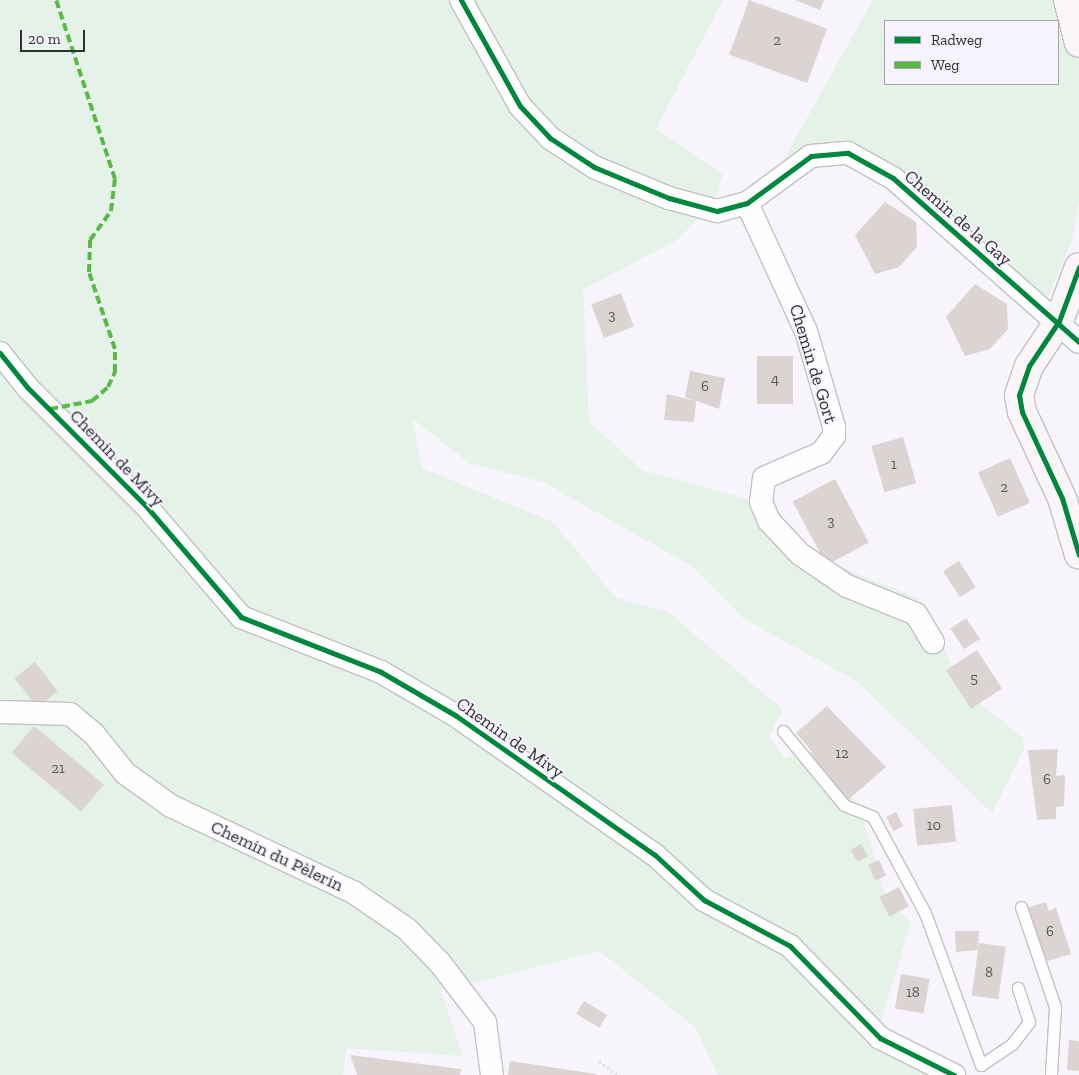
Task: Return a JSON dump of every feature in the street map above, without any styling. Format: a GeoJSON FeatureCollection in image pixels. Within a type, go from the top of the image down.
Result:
{"type":"FeatureCollection","features":[{"type":"Feature","properties":{"kind":"street","name":"Chemin de la Gay"},"geometry":{"type":"LineString","coordinates":[[461,0],[520,106],[569,152],[630,183],[700,209],[717,211],[747,203],[811,156],[848,153],[893,178],[1059,321],[1079,342]]}},
{"type":"Feature","properties":{"kind":"street"},"geometry":{"type":"LineString","coordinates":[[1068,0],[1079,43]]}},
{"type":"Feature","properties":{"kind":"street","name":"Chemin de Gort"},"geometry":{"type":"LineString","coordinates":[[747,203],[806,331],[834,427],[834,436],[821,453],[764,478],[761,502],[769,520],[800,554],[847,586],[916,614],[933,642]]}},
{"type":"Feature","properties":{"kind":"street"},"geometry":{"type":"LineString","coordinates":[[1079,267],[1059,321],[1029,366],[1019,395],[1022,412],[1062,498],[1079,555]]}},
{"type":"Feature","properties":{"kind":"street","name":"Chemin de Mivy"},"geometry":{"type":"LineString","coordinates":[[0,353],[27,387],[146,506],[241,617],[381,672],[455,715],[656,855],[704,900],[790,946],[880,1038],[954,1075]]}},
{"type":"Feature","properties":{"kind":"street","name":"Chemin du Pèlerin"},"geometry":{"type":"LineString","coordinates":[[0,712],[70,714],[94,734],[125,773],[171,806],[354,892],[407,929],[440,962],[485,1022],[492,1075]]}},
{"type":"Feature","properties":{"kind":"lane"},"geometry":{"type":"LineString","coordinates":[[783,731],[844,805],[873,817],[925,913],[982,1070],[1012,1044],[1029,1022],[1018,988]]}},
{"type":"Feature","properties":{"kind":"lane"},"geometry":{"type":"LineString","coordinates":[[1021,906],[1056,1006],[1051,1075]]}},
{"type":"Feature","properties":{"kind":"path"},"geometry":{"type":"LineString","coordinates":[[599,1061],[617,1075]]}},
{"type":"Feature","properties":{"kind":"shaded area"},"geometry":{"type":"Polygon","coordinates":[[[0,0],[723,0],[656,129],[723,174],[713,204],[676,241],[583,289],[589,422],[642,470],[761,503],[793,548],[920,599],[965,692],[1022,737],[1024,749],[992,813],[858,682],[744,619],[695,568],[543,482],[469,463],[412,418],[422,468],[553,522],[616,598],[668,612],[783,710],[769,736],[785,759],[808,750],[859,805],[887,902],[911,922],[880,1024],[940,1067],[967,1075],[718,1075],[695,1027],[599,951],[441,991],[462,1056],[346,1048],[343,1075],[0,1075],[0,0]]]}},
{"type":"Feature","properties":{"kind":"shaded area"},"geometry":{"type":"Polygon","coordinates":[[[873,0],[1079,0],[1079,201],[1072,240],[1039,319],[866,172],[824,161],[775,175],[873,0]]]}},
{"type":"Feature","properties":{"kind":"building"},"geometry":{"type":"Polygon","coordinates":[[[749,0],[827,28],[807,83],[729,55],[749,0]]]}},
{"type":"Feature","properties":{"kind":"building"},"geometry":{"type":"Polygon","coordinates":[[[795,0],[824,0],[820,10],[795,0]]]}},
{"type":"Feature","properties":{"kind":"building"},"geometry":{"type":"Polygon","coordinates":[[[885,202],[916,222],[917,247],[899,267],[875,274],[855,235],[885,202]]]}},
{"type":"Feature","properties":{"kind":"building"},"geometry":{"type":"Polygon","coordinates":[[[975,284],[1007,304],[1008,329],[990,349],[965,356],[946,317],[975,284]]]}},
{"type":"Feature","properties":{"kind":"building"},"geometry":{"type":"Polygon","coordinates":[[[621,293],[634,327],[604,338],[591,304],[621,293]]]}},
{"type":"Feature","properties":{"kind":"building"},"geometry":{"type":"Polygon","coordinates":[[[757,356],[793,356],[793,404],[757,404],[757,356]]]}},
{"type":"Feature","properties":{"kind":"building"},"geometry":{"type":"Polygon","coordinates":[[[690,371],[725,378],[719,409],[685,397],[690,371]]]}},
{"type":"Feature","properties":{"kind":"building"},"geometry":{"type":"Polygon","coordinates":[[[667,394],[696,401],[694,422],[664,420],[667,394]]]}},
{"type":"Feature","properties":{"kind":"building"},"geometry":{"type":"Polygon","coordinates":[[[903,437],[916,483],[885,492],[871,446],[903,437]]]}},
{"type":"Feature","properties":{"kind":"building"},"geometry":{"type":"Polygon","coordinates":[[[1010,458],[1030,503],[998,517],[978,472],[1010,458]]]}},
{"type":"Feature","properties":{"kind":"building"},"geometry":{"type":"Polygon","coordinates":[[[835,479],[869,543],[826,565],[793,502],[835,479]]]}},
{"type":"Feature","properties":{"kind":"building"},"geometry":{"type":"Polygon","coordinates":[[[959,561],[976,587],[960,597],[943,571],[959,561]]]}},
{"type":"Feature","properties":{"kind":"building"},"geometry":{"type":"Polygon","coordinates":[[[966,618],[980,639],[964,649],[950,629],[966,618]]]}},
{"type":"Feature","properties":{"kind":"building"},"geometry":{"type":"Polygon","coordinates":[[[977,650],[1002,689],[971,709],[946,670],[977,650]]]}},
{"type":"Feature","properties":{"kind":"building"},"geometry":{"type":"Polygon","coordinates":[[[35,662],[58,691],[37,707],[15,678],[35,662]]]}},
{"type":"Feature","properties":{"kind":"building"},"geometry":{"type":"Polygon","coordinates":[[[827,706],[886,767],[848,800],[808,755],[812,752],[796,733],[827,706]]]}},
{"type":"Feature","properties":{"kind":"building"},"geometry":{"type":"Polygon","coordinates":[[[34,726],[104,784],[81,811],[12,753],[34,726]]]}},
{"type":"Feature","properties":{"kind":"building"},"geometry":{"type":"Polygon","coordinates":[[[1058,749],[1056,776],[1065,775],[1064,806],[1056,807],[1056,819],[1037,820],[1028,750],[1058,749]]]}},
{"type":"Feature","properties":{"kind":"building"},"geometry":{"type":"Polygon","coordinates":[[[952,805],[956,842],[917,846],[913,809],[952,805]]]}},
{"type":"Feature","properties":{"kind":"building"},"geometry":{"type":"Polygon","coordinates":[[[896,812],[903,826],[893,831],[886,817],[896,812]]]}},
{"type":"Feature","properties":{"kind":"building"},"geometry":{"type":"Polygon","coordinates":[[[861,844],[868,856],[858,862],[851,850],[861,844]]]}},
{"type":"Feature","properties":{"kind":"building"},"geometry":{"type":"Polygon","coordinates":[[[879,860],[886,875],[875,880],[868,865],[879,860]]]}},
{"type":"Feature","properties":{"kind":"building"},"geometry":{"type":"Polygon","coordinates":[[[899,887],[909,907],[889,917],[879,897],[899,887]]]}},
{"type":"Feature","properties":{"kind":"building"},"geometry":{"type":"Polygon","coordinates":[[[1046,902],[1049,911],[1056,908],[1071,954],[1045,962],[1027,908],[1046,902]]]}},
{"type":"Feature","properties":{"kind":"building"},"geometry":{"type":"Polygon","coordinates":[[[955,931],[979,931],[978,950],[956,952],[955,931]]]}},
{"type":"Feature","properties":{"kind":"building"},"geometry":{"type":"Polygon","coordinates":[[[979,943],[1006,947],[998,999],[972,995],[979,943]]]}},
{"type":"Feature","properties":{"kind":"building"},"geometry":{"type":"Polygon","coordinates":[[[901,974],[930,979],[923,1014],[895,1008],[901,974]]]}},
{"type":"Feature","properties":{"kind":"building"},"geometry":{"type":"Polygon","coordinates":[[[584,1001],[607,1015],[599,1028],[576,1014],[584,1001]]]}},
{"type":"Feature","properties":{"kind":"building"},"geometry":{"type":"Polygon","coordinates":[[[1069,1040],[1079,1041],[1079,1071],[1067,1070],[1069,1040]]]}},
{"type":"Feature","properties":{"kind":"building"},"geometry":{"type":"Polygon","coordinates":[[[350,1055],[461,1069],[460,1075],[357,1075],[350,1055]]]}},
{"type":"Feature","properties":{"kind":"building"},"geometry":{"type":"Polygon","coordinates":[[[510,1061],[596,1074],[596,1075],[508,1075],[510,1061]]]}},
{"type":"Feature","properties":{"kind":"marked path"},"geometry":{"type":"LineString","coordinates":[[50,409],[92,401],[108,387],[115,372],[115,349],[89,272],[90,240],[111,211],[115,179],[56,0]]}},
{"type":"Feature","properties":{"kind":"cycle path"},"geometry":{"type":"LineString","coordinates":[[461,0],[520,106],[550,138],[594,167],[669,198],[717,211],[747,203],[811,156],[848,153],[893,178],[1079,342]]}},
{"type":"Feature","properties":{"kind":"cycle path"},"geometry":{"type":"LineString","coordinates":[[1079,267],[1059,321],[1029,366],[1019,395],[1022,412],[1062,498],[1079,555]]}},
{"type":"Feature","properties":{"kind":"cycle path"},"geometry":{"type":"LineString","coordinates":[[0,353],[27,387],[146,506],[241,617],[381,672],[455,715],[655,855],[704,900],[790,946],[880,1038],[954,1075]]}}]}
